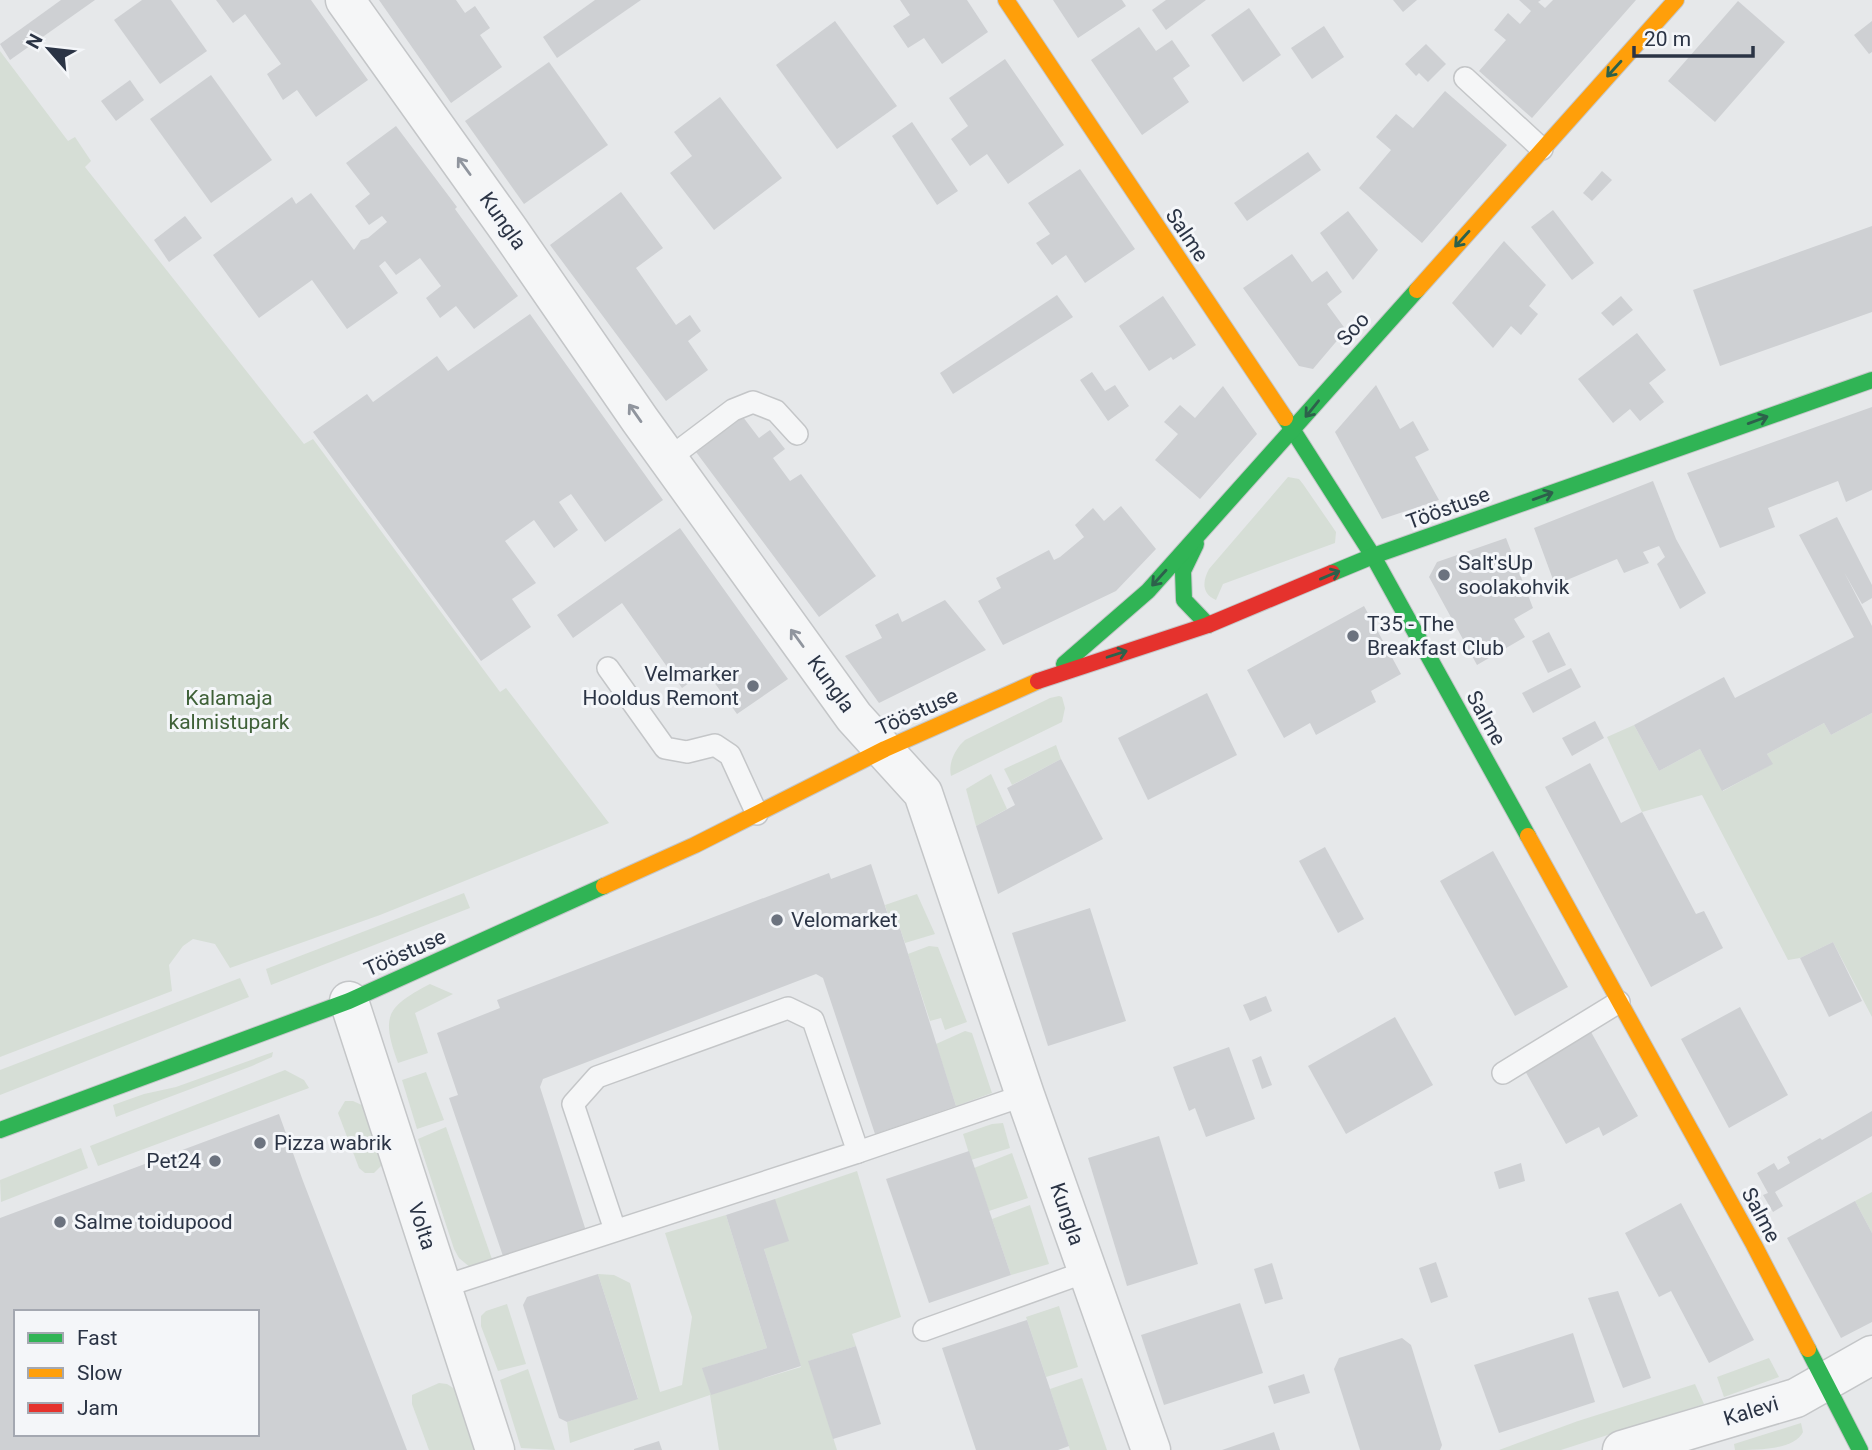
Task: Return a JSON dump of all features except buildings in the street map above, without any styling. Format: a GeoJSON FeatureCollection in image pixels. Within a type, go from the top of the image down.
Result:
{"type":"FeatureCollection","features":[{"type":"Feature","properties":{"kind":"street","name":"Kungla"},"geometry":{"type":"LineString","coordinates":[[345,0],[668,459],[854,717],[923,793],[1151,1450]]}},
{"type":"Feature","properties":{"kind":"street","name":"Salme"},"geometry":{"type":"LineString","coordinates":[[1006,0],[1373,556],[1754,1245],[1860,1450]]}},
{"type":"Feature","properties":{"kind":"street","name":"Soo"},"geometry":{"type":"LineString","coordinates":[[1052,675],[1148,591],[1293,432],[1335,380],[1675,0]]}},
{"type":"Feature","properties":{"kind":"street","name":"Tööstuse"},"geometry":{"type":"LineString","coordinates":[[0,1130],[348,1002],[695,845],[885,749],[1052,675],[1208,625],[1373,556],[1872,380]]}},
{"type":"Feature","properties":{"kind":"street"},"geometry":{"type":"LineString","coordinates":[[1202,532],[1183,571],[1184,600],[1208,625]]}},
{"type":"Feature","properties":{"kind":"street","name":"Volta"},"geometry":{"type":"LineString","coordinates":[[348,1002],[495,1450]]}},
{"type":"Feature","properties":{"kind":"street","name":"Kalevi"},"geometry":{"type":"LineString","coordinates":[[1622,1450],[1796,1398],[1872,1355]]}},
{"type":"Feature","properties":{"kind":"lane"},"geometry":{"type":"LineString","coordinates":[[1465,78],[1542,149]]}},
{"type":"Feature","properties":{"kind":"lane"},"geometry":{"type":"LineString","coordinates":[[668,459],[733,410],[753,402],[776,411],[797,434]]}},
{"type":"Feature","properties":{"kind":"lane"},"geometry":{"type":"LineString","coordinates":[[608,668],[665,748],[687,752],[715,746],[730,755],[757,814]]}},
{"type":"Feature","properties":{"kind":"lane"},"geometry":{"type":"LineString","coordinates":[[1503,1073],[1619,1002]]}},
{"type":"Feature","properties":{"kind":"lane"},"geometry":{"type":"LineString","coordinates":[[615,1230],[573,1104],[597,1077],[788,1008],[813,1020],[858,1152]]}},
{"type":"Feature","properties":{"kind":"lane"},"geometry":{"type":"LineString","coordinates":[[442,1287],[1026,1095]]}},
{"type":"Feature","properties":{"kind":"lane"},"geometry":{"type":"LineString","coordinates":[[924,1330],[1088,1271]]}},
{"type":"Feature","properties":{"kind":"green space","name":"Kalamaja kalmistupark"},"geometry":{"type":"Polygon","coordinates":[[[0,51],[68,141],[75,137],[91,161],[85,167],[304,444],[313,439],[500,692],[506,688],[609,823],[380,915],[230,968],[215,944],[193,939],[183,946],[169,965],[172,991],[0,1057],[0,51]]]}},
{"type":"Feature","properties":{"kind":"green space"},"geometry":{"type":"Polygon","coordinates":[[[1288,477],[1299,479],[1303,484],[1336,532],[1335,543],[1223,584],[1216,600],[1211,597],[1205,587],[1209,569],[1288,477]]]}},
{"type":"Feature","properties":{"kind":"green space"},"geometry":{"type":"Polygon","coordinates":[[[1059,696],[1062,697],[1065,708],[1062,722],[951,776],[953,756],[965,740],[1059,696]]]}},
{"type":"Feature","properties":{"kind":"green space"},"geometry":{"type":"Polygon","coordinates":[[[1872,713],[1872,1017],[1833,942],[1800,958],[1788,960],[1702,795],[1642,812],[1607,737],[1634,725],[1659,771],[1700,749],[1723,791],[1772,764],[1767,754],[1824,723],[1831,735],[1872,713]]]}},
{"type":"Feature","properties":{"kind":"green space"},"geometry":{"type":"Polygon","coordinates":[[[1056,745],[1061,759],[1012,785],[1004,769],[1056,745]]]}},
{"type":"Feature","properties":{"kind":"green space"},"geometry":{"type":"Polygon","coordinates":[[[991,774],[1007,809],[976,826],[966,789],[991,774]]]}},
{"type":"Feature","properties":{"kind":"green space"},"geometry":{"type":"Polygon","coordinates":[[[464,893],[470,908],[271,985],[266,969],[464,893]]]}},
{"type":"Feature","properties":{"kind":"green space"},"geometry":{"type":"Polygon","coordinates":[[[917,894],[935,934],[905,943],[899,925],[892,927],[885,905],[917,894]]]}},
{"type":"Feature","properties":{"kind":"green space"},"geometry":{"type":"Polygon","coordinates":[[[929,946],[938,947],[967,1022],[945,1030],[941,1018],[930,1021],[908,954],[929,946]]]}},
{"type":"Feature","properties":{"kind":"green space"},"geometry":{"type":"Polygon","coordinates":[[[240,978],[249,997],[0,1095],[0,1070],[240,978]]]}},
{"type":"Feature","properties":{"kind":"green space"},"geometry":{"type":"Polygon","coordinates":[[[430,984],[453,994],[415,1013],[428,1053],[398,1063],[390,1034],[391,1015],[404,999],[430,984]]]}},
{"type":"Feature","properties":{"kind":"green space"},"geometry":{"type":"Polygon","coordinates":[[[965,1031],[972,1033],[992,1093],[956,1106],[936,1044],[965,1031]]]}},
{"type":"Feature","properties":{"kind":"green space"},"geometry":{"type":"Polygon","coordinates":[[[273,1052],[272,1057],[252,1066],[116,1117],[113,1105],[176,1087],[273,1052]]]}},
{"type":"Feature","properties":{"kind":"green space"},"geometry":{"type":"Polygon","coordinates":[[[285,1070],[304,1080],[309,1088],[98,1166],[90,1146],[285,1070]]]}},
{"type":"Feature","properties":{"kind":"green space"},"geometry":{"type":"Polygon","coordinates":[[[426,1072],[444,1120],[417,1129],[402,1080],[426,1072]]]}},
{"type":"Feature","properties":{"kind":"green space"},"geometry":{"type":"Polygon","coordinates":[[[345,1101],[364,1106],[382,1165],[374,1173],[365,1173],[359,1168],[338,1113],[345,1101]]]}},
{"type":"Feature","properties":{"kind":"green space"},"geometry":{"type":"Polygon","coordinates":[[[1003,1123],[1010,1148],[971,1160],[963,1134],[1003,1123]]]}},
{"type":"Feature","properties":{"kind":"green space"},"geometry":{"type":"Polygon","coordinates":[[[446,1127],[493,1262],[471,1268],[459,1258],[454,1249],[418,1139],[446,1127]]]}},
{"type":"Feature","properties":{"kind":"green space"},"geometry":{"type":"Polygon","coordinates":[[[81,1148],[88,1168],[1,1202],[0,1180],[81,1148]]]}},
{"type":"Feature","properties":{"kind":"green space"},"geometry":{"type":"Polygon","coordinates":[[[1012,1153],[1028,1198],[989,1211],[974,1168],[1012,1153]]]}},
{"type":"Feature","properties":{"kind":"green space"},"geometry":{"type":"Polygon","coordinates":[[[857,1171],[901,1317],[852,1334],[856,1346],[809,1361],[837,1450],[719,1450],[710,1395],[570,1443],[567,1422],[638,1398],[598,1274],[614,1275],[630,1283],[660,1392],[682,1385],[692,1317],[665,1233],[726,1215],[767,1348],[703,1368],[711,1394],[801,1367],[764,1249],[775,1199],[857,1171]]]}},
{"type":"Feature","properties":{"kind":"green space"},"geometry":{"type":"Polygon","coordinates":[[[1872,1192],[1872,1233],[1855,1201],[1872,1192]]]}},
{"type":"Feature","properties":{"kind":"green space"},"geometry":{"type":"Polygon","coordinates":[[[1030,1205],[1049,1264],[1011,1275],[992,1219],[1030,1205]]]}},
{"type":"Feature","properties":{"kind":"green space"},"geometry":{"type":"Polygon","coordinates":[[[507,1304],[526,1364],[498,1371],[481,1326],[481,1316],[486,1311],[507,1304]]]}},
{"type":"Feature","properties":{"kind":"green space"},"geometry":{"type":"Polygon","coordinates":[[[1059,1306],[1078,1367],[1046,1377],[1026,1317],[1059,1306]]]}},
{"type":"Feature","properties":{"kind":"green space"},"geometry":{"type":"Polygon","coordinates":[[[1769,1358],[1779,1377],[1724,1397],[1717,1377],[1769,1358]]]}},
{"type":"Feature","properties":{"kind":"green space"},"geometry":{"type":"Polygon","coordinates":[[[528,1369],[555,1450],[521,1448],[500,1380],[528,1369]]]}},
{"type":"Feature","properties":{"kind":"green space"},"geometry":{"type":"Polygon","coordinates":[[[1082,1378],[1107,1450],[1070,1450],[1050,1389],[1082,1378]]]}},
{"type":"Feature","properties":{"kind":"green space"},"geometry":{"type":"Polygon","coordinates":[[[439,1383],[447,1384],[458,1391],[477,1450],[429,1450],[412,1404],[412,1395],[439,1383]]]}},
{"type":"Feature","properties":{"kind":"green space"},"geometry":{"type":"Polygon","coordinates":[[[1695,1384],[1704,1404],[1561,1450],[1499,1450],[1578,1421],[1695,1384]]]}},
{"type":"Feature","properties":{"kind":"green space"},"geometry":{"type":"Polygon","coordinates":[[[1801,1423],[1803,1432],[1799,1438],[1783,1446],[1735,1450],[1734,1444],[1801,1423]]]}},
{"type":"Feature","properties":{"kind":"traffic: fast"},"geometry":{"type":"LineString","coordinates":[[1064,664],[1148,591],[1417,290]]}},
{"type":"Feature","properties":{"kind":"traffic: fast"},"geometry":{"type":"LineString","coordinates":[[1332,573],[1373,556],[1872,380]]}},
{"type":"Feature","properties":{"kind":"traffic: fast"},"geometry":{"type":"LineString","coordinates":[[1285,418],[1373,556],[1528,836]]}},
{"type":"Feature","properties":{"kind":"traffic: fast"},"geometry":{"type":"LineString","coordinates":[[1196,544],[1183,571],[1184,600],[1208,625]]}},
{"type":"Feature","properties":{"kind":"traffic: fast"},"geometry":{"type":"LineString","coordinates":[[0,1130],[349,1001],[604,886]]}},
{"type":"Feature","properties":{"kind":"traffic: fast"},"geometry":{"type":"LineString","coordinates":[[1808,1349],[1860,1450]]}},
{"type":"Feature","properties":{"kind":"traffic: slow"},"geometry":{"type":"LineString","coordinates":[[1006,0],[1285,418]]}},
{"type":"Feature","properties":{"kind":"traffic: slow"},"geometry":{"type":"LineString","coordinates":[[1417,290],[1676,0]]}},
{"type":"Feature","properties":{"kind":"traffic: slow"},"geometry":{"type":"LineString","coordinates":[[604,886],[695,845],[885,749],[1038,681]]}},
{"type":"Feature","properties":{"kind":"traffic: slow"},"geometry":{"type":"LineString","coordinates":[[1528,836],[1754,1245],[1808,1349]]}},
{"type":"Feature","properties":{"kind":"traffic: jam"},"geometry":{"type":"LineString","coordinates":[[1038,681],[1208,625],[1332,573]]}},
{"type":"Feature","properties":{"kind":"place","name":"Salt'sUp soolakohvik"},"geometry":{"type":"Point","coordinates":[1444,575]}},
{"type":"Feature","properties":{"kind":"place","name":"T35 - The Breakfast Club"},"geometry":{"type":"Point","coordinates":[1353,636]}},
{"type":"Feature","properties":{"kind":"place","name":"Velmarker Hooldus Remont"},"geometry":{"type":"Point","coordinates":[753,686]}},
{"type":"Feature","properties":{"kind":"place","name":"Velomarket"},"geometry":{"type":"Point","coordinates":[777,920]}},
{"type":"Feature","properties":{"kind":"place","name":"Pizza wabrik"},"geometry":{"type":"Point","coordinates":[260,1143]}},
{"type":"Feature","properties":{"kind":"place","name":"Pet24"},"geometry":{"type":"Point","coordinates":[215,1161]}},
{"type":"Feature","properties":{"kind":"place","name":"Salme toidupood"},"geometry":{"type":"Point","coordinates":[60,1222]}}]}
